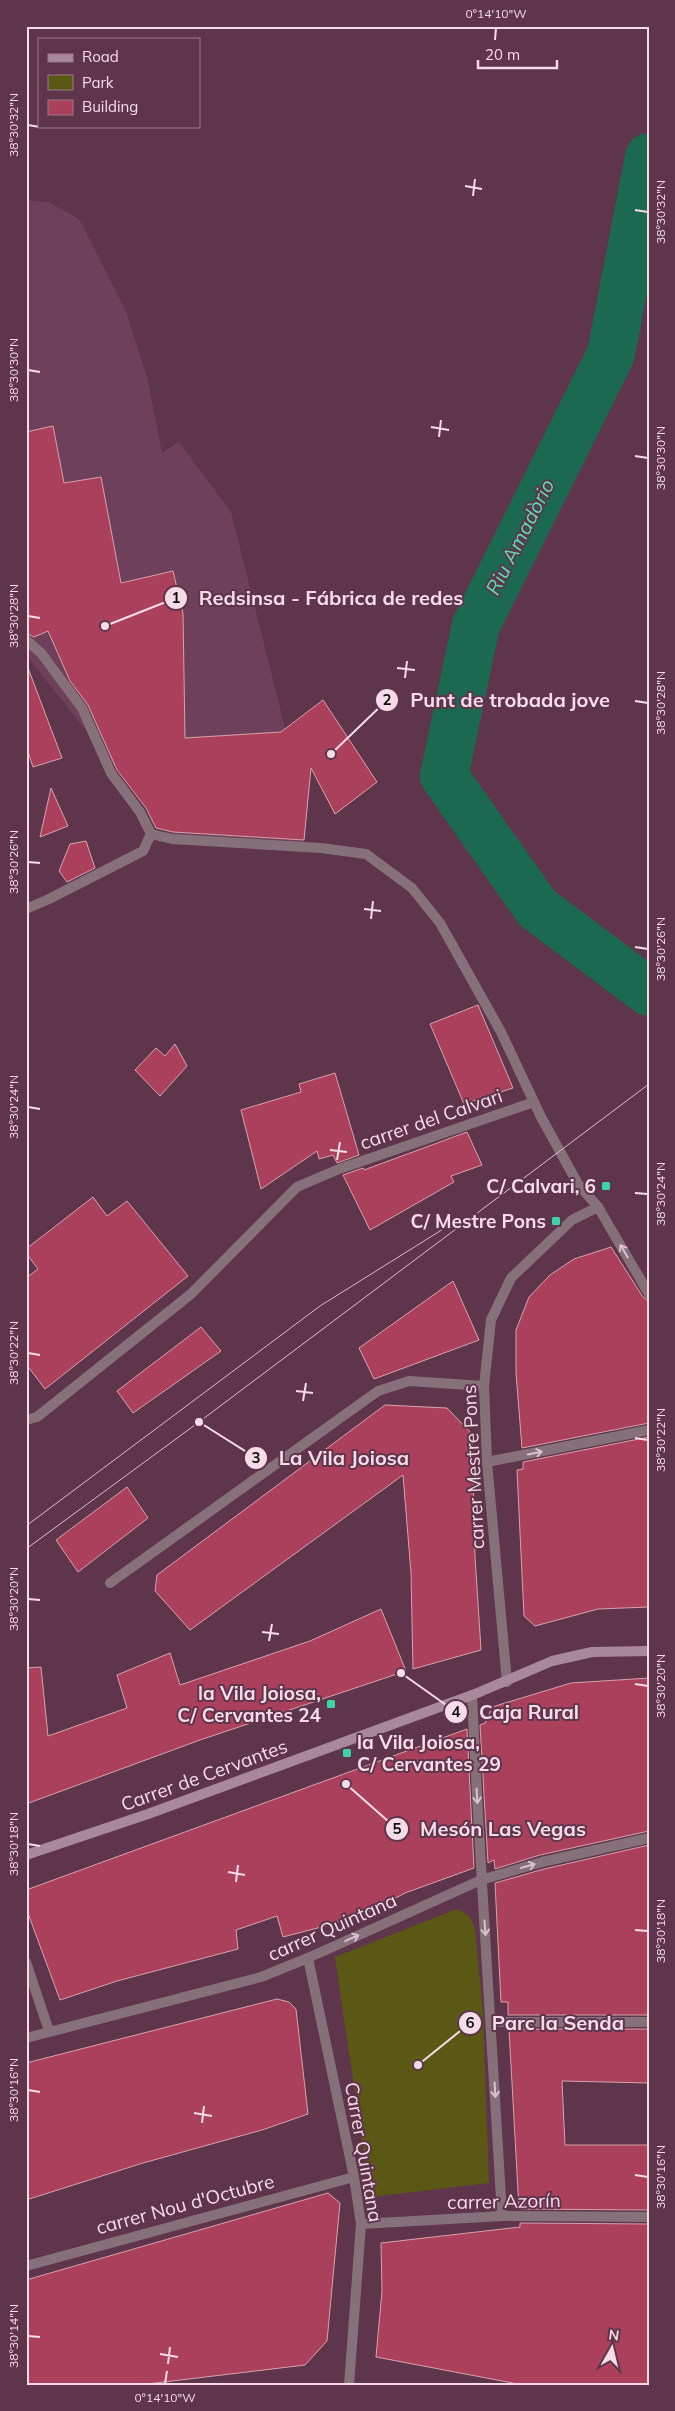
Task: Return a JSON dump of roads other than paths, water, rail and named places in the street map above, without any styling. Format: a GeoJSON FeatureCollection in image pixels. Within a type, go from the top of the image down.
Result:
{"type":"FeatureCollection","features":[{"type":"Feature","properties":{"kind":"main road","name":"Carrer de Cervantes"},"geometry":{"type":"LineString","coordinates":[[26,1855],[148,1814],[507,1682],[572,1655],[592,1652],[649,1651]]}},
{"type":"Feature","properties":{"kind":"street"},"geometry":{"type":"LineString","coordinates":[[26,640],[41,653],[82,708],[111,773],[140,812],[151,834]]}},
{"type":"Feature","properties":{"kind":"street"},"geometry":{"type":"LineString","coordinates":[[26,909],[143,851],[151,834]]}},
{"type":"Feature","properties":{"kind":"street"},"geometry":{"type":"LineString","coordinates":[[151,834],[172,839],[321,848],[366,854],[412,888],[440,923],[501,1032],[534,1102],[578,1184],[598,1207],[649,1294]]}},
{"type":"Feature","properties":{"kind":"street","name":"carrer del Calvari"},"geometry":{"type":"LineString","coordinates":[[26,1420],[37,1417],[191,1294],[297,1187],[339,1169],[534,1102]]}},
{"type":"Feature","properties":{"kind":"street","name":"carrer Mestre Pons"},"geometry":{"type":"LineString","coordinates":[[507,1682],[487,1462],[484,1386],[491,1320],[511,1278],[572,1220],[598,1207]]}},
{"type":"Feature","properties":{"kind":"street"},"geometry":{"type":"LineString","coordinates":[[110,1583],[378,1391],[409,1381],[484,1386]]}},
{"type":"Feature","properties":{"kind":"street"},"geometry":{"type":"LineString","coordinates":[[487,1462],[649,1430]]}},
{"type":"Feature","properties":{"kind":"street"},"geometry":{"type":"LineString","coordinates":[[472,1695],[481,1880],[492,2022],[502,2216]]}},
{"type":"Feature","properties":{"kind":"street","name":"carrer Quintana"},"geometry":{"type":"LineString","coordinates":[[26,2038],[261,1976],[308,1958],[481,1880],[549,1860],[649,1838]]}},
{"type":"Feature","properties":{"kind":"street","name":"Carrer Quintana"},"geometry":{"type":"LineString","coordinates":[[308,1958],[354,2177],[361,2224],[349,2385]]}},
{"type":"Feature","properties":{"kind":"street"},"geometry":{"type":"LineString","coordinates":[[26,1962],[49,2031]]}},
{"type":"Feature","properties":{"kind":"street"},"geometry":{"type":"LineString","coordinates":[[492,2022],[649,2022]]}},
{"type":"Feature","properties":{"kind":"street","name":"carrer Nou d'Octubre"},"geometry":{"type":"LineString","coordinates":[[26,2266],[354,2177]]}},
{"type":"Feature","properties":{"kind":"street","name":"carrer Azorín"},"geometry":{"type":"LineString","coordinates":[[361,2224],[502,2216],[649,2217]]}},
{"type":"Feature","properties":{"kind":"waterway","name":"Riu Amadòrio"},"geometry":{"type":"LineString","coordinates":[[649,157],[611,354],[476,625],[444,776],[537,908],[649,992]]}},
{"type":"Feature","properties":{"kind":"tram line"},"geometry":{"type":"LineString","coordinates":[[26,1549],[199,1422],[649,1084]]}},
{"type":"Feature","properties":{"kind":"tram line"},"geometry":{"type":"LineString","coordinates":[[26,1526],[320,1306],[448,1226]]}},
{"type":"Feature","properties":{"kind":"place","name":"Redsinsa - Fábrica de redes"},"geometry":{"type":"Point","coordinates":[105,626]}},
{"type":"Feature","properties":{"kind":"place","name":"Punt de trobada jove"},"geometry":{"type":"Point","coordinates":[331,754]}},
{"type":"Feature","properties":{"kind":"place","name":"C/ Calvari, 6"},"geometry":{"type":"Point","coordinates":[606,1186]}},
{"type":"Feature","properties":{"kind":"place","name":"C/ Mestre Pons"},"geometry":{"type":"Point","coordinates":[556,1221]}},
{"type":"Feature","properties":{"kind":"place","name":"La Vila Joiosa"},"geometry":{"type":"Point","coordinates":[199,1422]}},
{"type":"Feature","properties":{"kind":"place","name":"Caja Rural"},"geometry":{"type":"Point","coordinates":[401,1673]}},
{"type":"Feature","properties":{"kind":"place","name":"la Vila Joiosa, C/ Cervantes 24"},"geometry":{"type":"Point","coordinates":[331,1704]}},
{"type":"Feature","properties":{"kind":"place","name":"la Vila Joiosa, C/ Cervantes 29"},"geometry":{"type":"Point","coordinates":[347,1753]}},
{"type":"Feature","properties":{"kind":"place","name":"Mesón Las Vegas"},"geometry":{"type":"Point","coordinates":[346,1784]}},
{"type":"Feature","properties":{"kind":"place","name":"Parc la Senda"},"geometry":{"type":"Point","coordinates":[418,2065]}}]}
